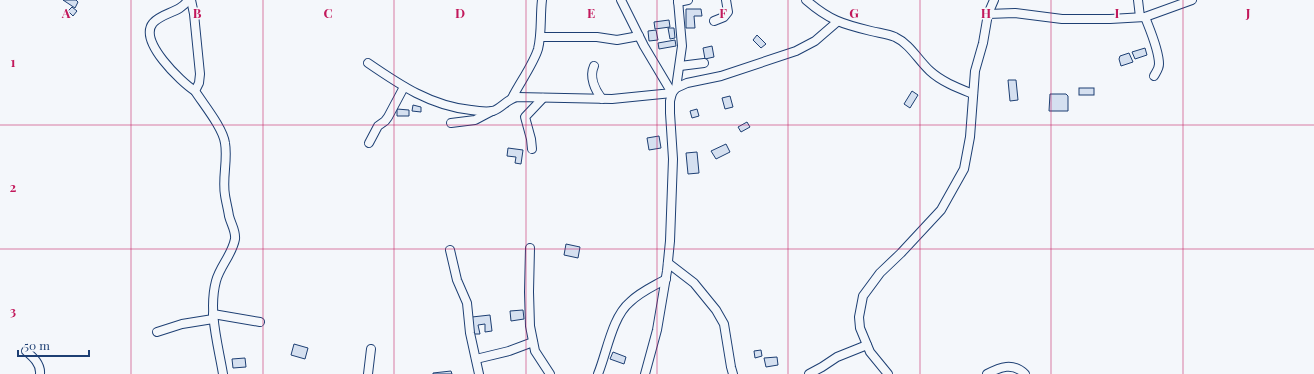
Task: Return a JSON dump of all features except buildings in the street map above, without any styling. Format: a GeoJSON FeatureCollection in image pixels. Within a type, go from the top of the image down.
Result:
{"type":"FeatureCollection","features":[{"type":"Feature","properties":{"kind":"street"},"geometry":{"type":"LineString","coordinates":[[188,0],[178,10],[157,19],[150,28],[150,34],[159,54],[173,73],[195,91],[220,128],[225,143],[224,184],[229,216],[235,234],[235,240],[230,254],[219,272],[216,282],[213,316],[223,374]]}},
{"type":"Feature","properties":{"kind":"street"},"geometry":{"type":"LineString","coordinates":[[192,0],[200,74],[199,83],[195,91]]}},
{"type":"Feature","properties":{"kind":"street"},"geometry":{"type":"LineString","coordinates":[[512,98],[538,50],[542,0]]}},
{"type":"Feature","properties":{"kind":"street"},"geometry":{"type":"LineString","coordinates":[[621,0],[639,36],[674,90]]}},
{"type":"Feature","properties":{"kind":"street"},"geometry":{"type":"LineString","coordinates":[[645,374],[657,330],[668,263],[673,159],[670,101],[680,66],[682,46],[678,1],[688,0]]}},
{"type":"Feature","properties":{"kind":"street"},"geometry":{"type":"LineString","coordinates":[[714,21],[724,17],[728,12],[726,0]]}},
{"type":"Feature","properties":{"kind":"street"},"geometry":{"type":"LineString","coordinates":[[806,0],[823,14],[836,22],[895,37],[906,44],[931,72],[942,80],[973,94]]}},
{"type":"Feature","properties":{"kind":"street"},"geometry":{"type":"LineString","coordinates":[[888,374],[870,352],[860,328],[859,317],[863,296],[880,273],[901,254],[941,210],[962,174],[970,137],[975,71],[983,43],[988,14],[994,0]]}},
{"type":"Feature","properties":{"kind":"street"},"geometry":{"type":"LineString","coordinates":[[1138,0],[1142,17],[1150,29],[1158,55],[1158,68],[1154,76]]}},
{"type":"Feature","properties":{"kind":"street"},"geometry":{"type":"LineString","coordinates":[[988,14],[1015,13],[1062,19],[1142,17],[1192,0]]}},
{"type":"Feature","properties":{"kind":"street"},"geometry":{"type":"LineString","coordinates":[[451,123],[475,120],[512,98],[602,99],[674,90],[687,83],[722,76],[796,51],[815,41],[836,22]]}},
{"type":"Feature","properties":{"kind":"street"},"geometry":{"type":"LineString","coordinates":[[540,37],[597,37],[617,40],[639,36]]}},
{"type":"Feature","properties":{"kind":"street"},"geometry":{"type":"LineString","coordinates":[[368,63],[425,99],[444,106],[465,110],[493,110]]}},
{"type":"Feature","properties":{"kind":"street"},"geometry":{"type":"LineString","coordinates":[[680,66],[704,63]]}},
{"type":"Feature","properties":{"kind":"street"},"geometry":{"type":"LineString","coordinates":[[594,66],[592,70],[593,80],[596,91],[602,99]]}},
{"type":"Feature","properties":{"kind":"street"},"geometry":{"type":"LineString","coordinates":[[369,143],[378,126],[386,121],[404,87]]}},
{"type":"Feature","properties":{"kind":"street"},"geometry":{"type":"LineString","coordinates":[[532,148],[525,117],[543,98]]}},
{"type":"Feature","properties":{"kind":"street"},"geometry":{"type":"LineString","coordinates":[[530,248],[529,311],[533,342],[535,351],[550,374]]}},
{"type":"Feature","properties":{"kind":"street"},"geometry":{"type":"LineString","coordinates":[[450,250],[456,276],[467,303],[470,333],[479,374]]}},
{"type":"Feature","properties":{"kind":"street"},"geometry":{"type":"LineString","coordinates":[[668,263],[694,283],[716,310],[724,324],[733,374]]}},
{"type":"Feature","properties":{"kind":"street"},"geometry":{"type":"LineString","coordinates":[[598,374],[616,321],[622,309],[642,292],[666,279]]}},
{"type":"Feature","properties":{"kind":"street"},"geometry":{"type":"LineString","coordinates":[[157,332],[213,316],[260,322]]}},
{"type":"Feature","properties":{"kind":"street"},"geometry":{"type":"LineString","coordinates":[[476,359],[509,351],[533,342]]}},
{"type":"Feature","properties":{"kind":"street"},"geometry":{"type":"LineString","coordinates":[[809,374],[837,357],[867,345]]}},
{"type":"Feature","properties":{"kind":"street"},"geometry":{"type":"LineString","coordinates":[[368,374],[371,349]]}},
{"type":"Feature","properties":{"kind":"street"},"geometry":{"type":"LineString","coordinates":[[26,351],[38,363],[40,374]]}},
{"type":"Feature","properties":{"kind":"street"},"geometry":{"type":"LineString","coordinates":[[987,374],[1006,366],[1014,367],[1025,374]]}}]}
